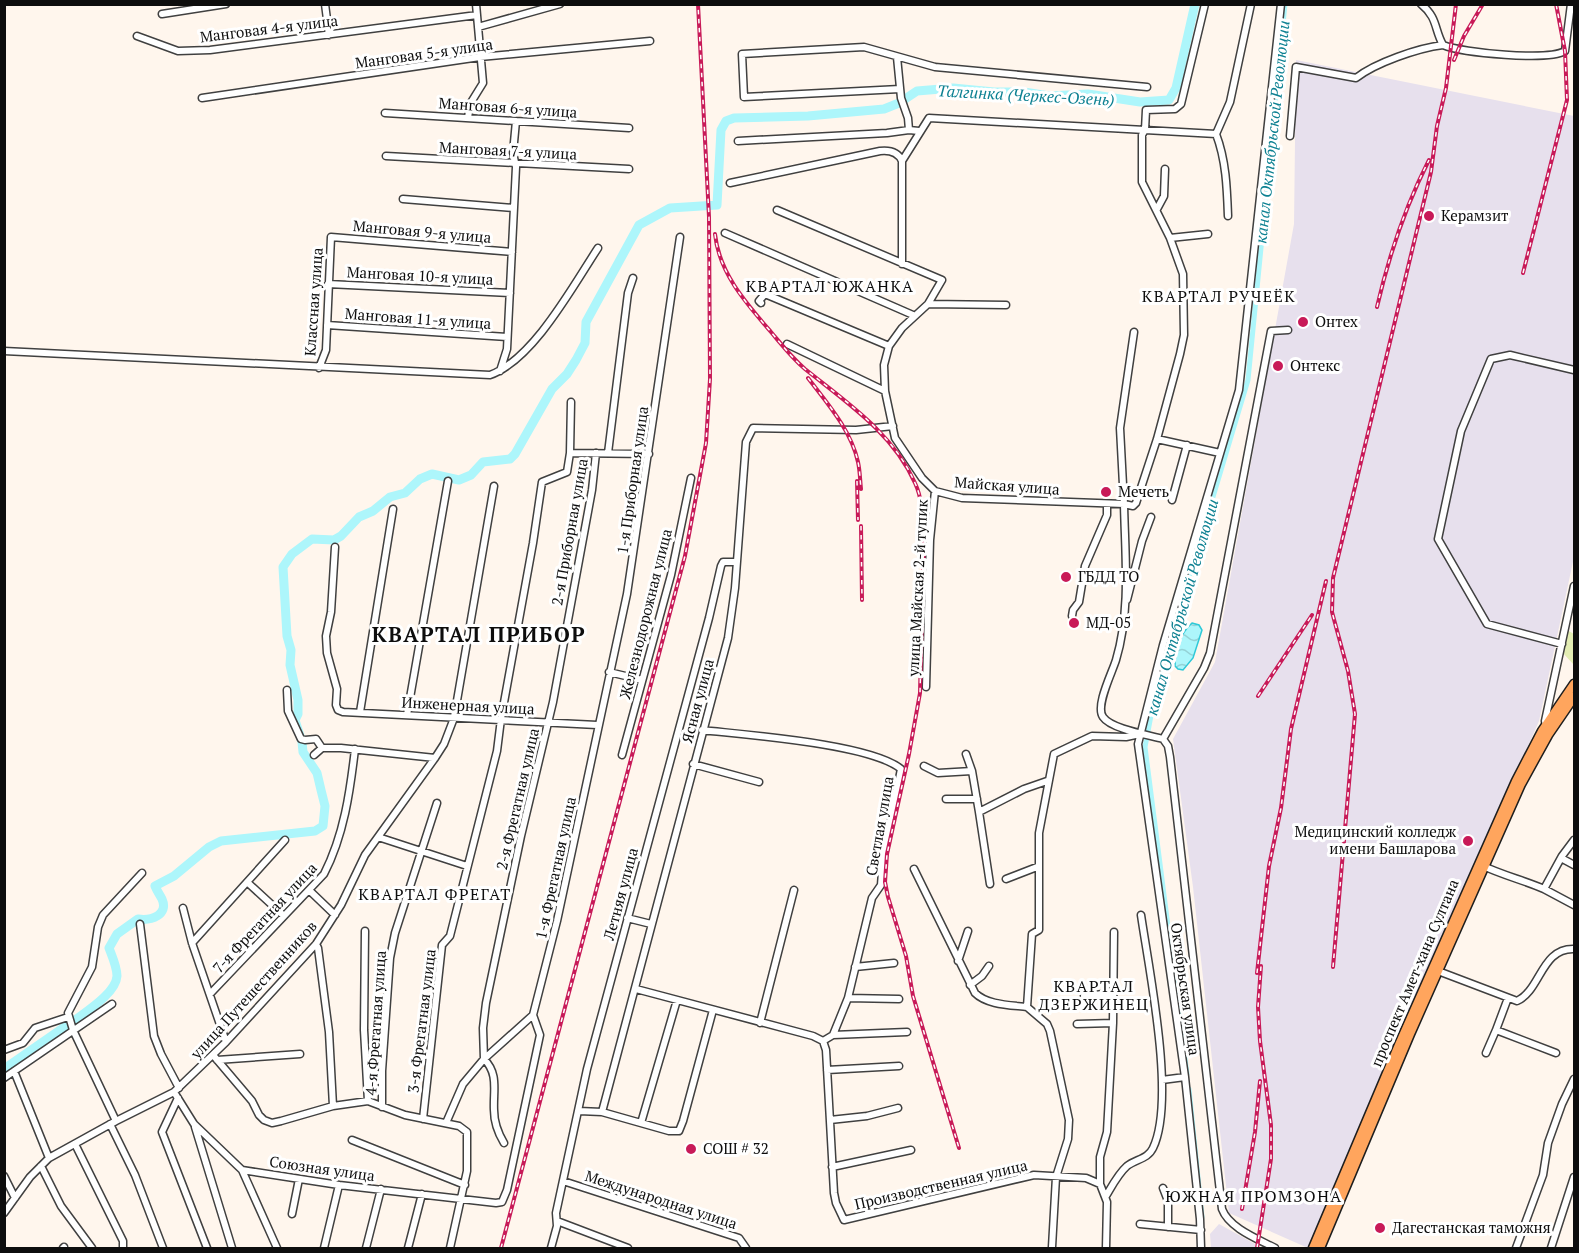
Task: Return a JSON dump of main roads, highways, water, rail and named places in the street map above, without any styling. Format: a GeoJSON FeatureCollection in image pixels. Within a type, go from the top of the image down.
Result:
{"type":"FeatureCollection","features":[{"type":"Feature","properties":{"kind":"main road","name":"проспект Амет-хана Султана"},"geometry":{"type":"LineString","coordinates":[[1313,1248],[1437,970],[1516,781],[1546,725],[1575,684]]}},
{"type":"Feature","properties":{"kind":"main road"},"geometry":{"type":"LineString","coordinates":[[1481,865],[1548,735],[1575,697]]}},
{"type":"Feature","properties":{"kind":"main road"},"geometry":{"type":"LineString","coordinates":[[1320,1248],[1437,970]]}},
{"type":"Feature","properties":{"kind":"water"},"geometry":{"type":"Polygon","coordinates":[[[1192,623],[1199,625],[1202,630],[1193,658],[1183,670],[1178,669],[1175,666],[1177,648],[1184,632],[1192,623]]]}},
{"type":"Feature","properties":{"kind":"waterway","name":"Талгинка (Черкес-Озень)"},"geometry":{"type":"LineString","coordinates":[[74,1021],[112,989],[117,976],[109,948],[117,934],[138,919],[153,918],[161,913],[164,905],[155,886],[174,876],[209,847],[221,841],[315,831],[323,826],[325,806],[317,773],[303,752],[295,720],[298,714],[298,700],[290,665],[291,650],[287,636],[283,567],[292,554],[312,539],[334,540],[341,536],[359,517],[373,511],[390,497],[405,493],[420,479],[432,474],[459,480],[471,475],[483,462],[510,459],[552,389],[567,374],[576,360],[585,343],[586,322],[639,225],[670,208],[717,205],[721,130],[726,121],[734,118],[808,116],[884,109],[899,103],[917,91],[953,88],[1024,92],[1049,96],[1088,94],[1140,102],[1169,100],[1176,88],[1195,4]]}},
{"type":"Feature","properties":{"kind":"waterway","name":"канал Октябрьской Революции"},"geometry":{"type":"LineString","coordinates":[[1187,1074],[1145,747],[1157,684],[1248,380],[1285,4]]}},
{"type":"Feature","properties":{"kind":"waterway","name":"Талгинка (Черкес-Озень)"},"geometry":{"type":"LineString","coordinates":[[4,1069],[66,1026]]}},
{"type":"Feature","properties":{"kind":"waterway","name":"канал Октябрьской Революции"},"geometry":{"type":"LineString","coordinates":[[1189,1089],[1202,1217]]}},
{"type":"Feature","properties":{"kind":"railway"},"geometry":{"type":"LineString","coordinates":[[501,1248],[685,556],[706,443],[710,379],[709,217],[698,4]]}},
{"type":"Feature","properties":{"kind":"railway"},"geometry":{"type":"LineString","coordinates":[[1333,967],[1355,714],[1348,671],[1332,612],[1333,578],[1431,172],[1437,126],[1446,88],[1456,4]]}},
{"type":"Feature","properties":{"kind":"railway"},"geometry":{"type":"LineString","coordinates":[[1454,60],[1464,36],[1483,4]]}},
{"type":"Feature","properties":{"kind":"railway"},"geometry":{"type":"LineString","coordinates":[[1523,273],[1567,100],[1565,51],[1556,4]]}},
{"type":"Feature","properties":{"kind":"railway"},"geometry":{"type":"LineString","coordinates":[[1377,307],[1398,232],[1429,160]]}},
{"type":"Feature","properties":{"kind":"railway"},"geometry":{"type":"LineString","coordinates":[[715,234],[722,262],[735,287],[752,310],[800,365],[852,406],[881,434],[906,465],[919,495],[924,532],[920,693],[887,854],[885,882],[906,956],[913,996],[959,1148]]}},
{"type":"Feature","properties":{"kind":"railway"},"geometry":{"type":"LineString","coordinates":[[808,378],[850,439],[858,462],[861,489]]}},
{"type":"Feature","properties":{"kind":"railway"},"geometry":{"type":"LineString","coordinates":[[857,481],[858,520]]}},
{"type":"Feature","properties":{"kind":"railway"},"geometry":{"type":"LineString","coordinates":[[861,526],[862,600]]}},
{"type":"Feature","properties":{"kind":"railway"},"geometry":{"type":"LineString","coordinates":[[1257,973],[1269,866],[1281,808],[1291,729],[1326,581]]}},
{"type":"Feature","properties":{"kind":"railway"},"geometry":{"type":"LineString","coordinates":[[1258,696],[1312,615]]}},
{"type":"Feature","properties":{"kind":"railway"},"geometry":{"type":"LineString","coordinates":[[1257,1248],[1271,1159],[1271,1125],[1258,1007],[1261,966]]}},
{"type":"Feature","properties":{"kind":"railway"},"geometry":{"type":"LineString","coordinates":[[1242,1209],[1255,1132],[1260,1081]]}},
{"type":"Feature","properties":{"kind":"place","name":"Керамзит"},"geometry":{"type":"Point","coordinates":[1429,216]}},
{"type":"Feature","properties":{"kind":"place","name":"Онтех"},"geometry":{"type":"Point","coordinates":[1303,322]}},
{"type":"Feature","properties":{"kind":"place","name":"Онтекс"},"geometry":{"type":"Point","coordinates":[1278,366]}},
{"type":"Feature","properties":{"kind":"place","name":"Мечеть"},"geometry":{"type":"Point","coordinates":[1106,492]}},
{"type":"Feature","properties":{"kind":"place","name":"ГБДД ТО"},"geometry":{"type":"Point","coordinates":[1066,577]}},
{"type":"Feature","properties":{"kind":"place","name":"МД-05"},"geometry":{"type":"Point","coordinates":[1074,623]}},
{"type":"Feature","properties":{"kind":"place","name":"Медицинский колледж имени Башларова"},"geometry":{"type":"Point","coordinates":[1468,841]}},
{"type":"Feature","properties":{"kind":"place","name":"СОШ # 32"},"geometry":{"type":"Point","coordinates":[691,1149]}},
{"type":"Feature","properties":{"kind":"place","name":"Дагестанская таможня"},"geometry":{"type":"Point","coordinates":[1380,1228]}},
{"type":"Feature","properties":{"kind":"district","name":"КВАРТАЛ ЮЖАНКА"},"geometry":{"type":"Point","coordinates":[830,286]}},
{"type":"Feature","properties":{"kind":"district","name":"КВАРТАЛ РУЧЕЁК"},"geometry":{"type":"Point","coordinates":[1219,296]}},
{"type":"Feature","properties":{"kind":"district","name":"КВАРТАЛ ПРИБОР"},"geometry":{"type":"Point","coordinates":[479,635]}},
{"type":"Feature","properties":{"kind":"district","name":"КВАРТАЛ ФРЕГАТ"},"geometry":{"type":"Point","coordinates":[435,894]}},
{"type":"Feature","properties":{"kind":"district","name":"КВАРТАЛ ДЗЕРЖИНЕЦ"},"geometry":{"type":"Point","coordinates":[1094,995]}},
{"type":"Feature","properties":{"kind":"district","name":"ЮЖНАЯ ПРОМЗОНА"},"geometry":{"type":"Point","coordinates":[1254,1196]}}]}
